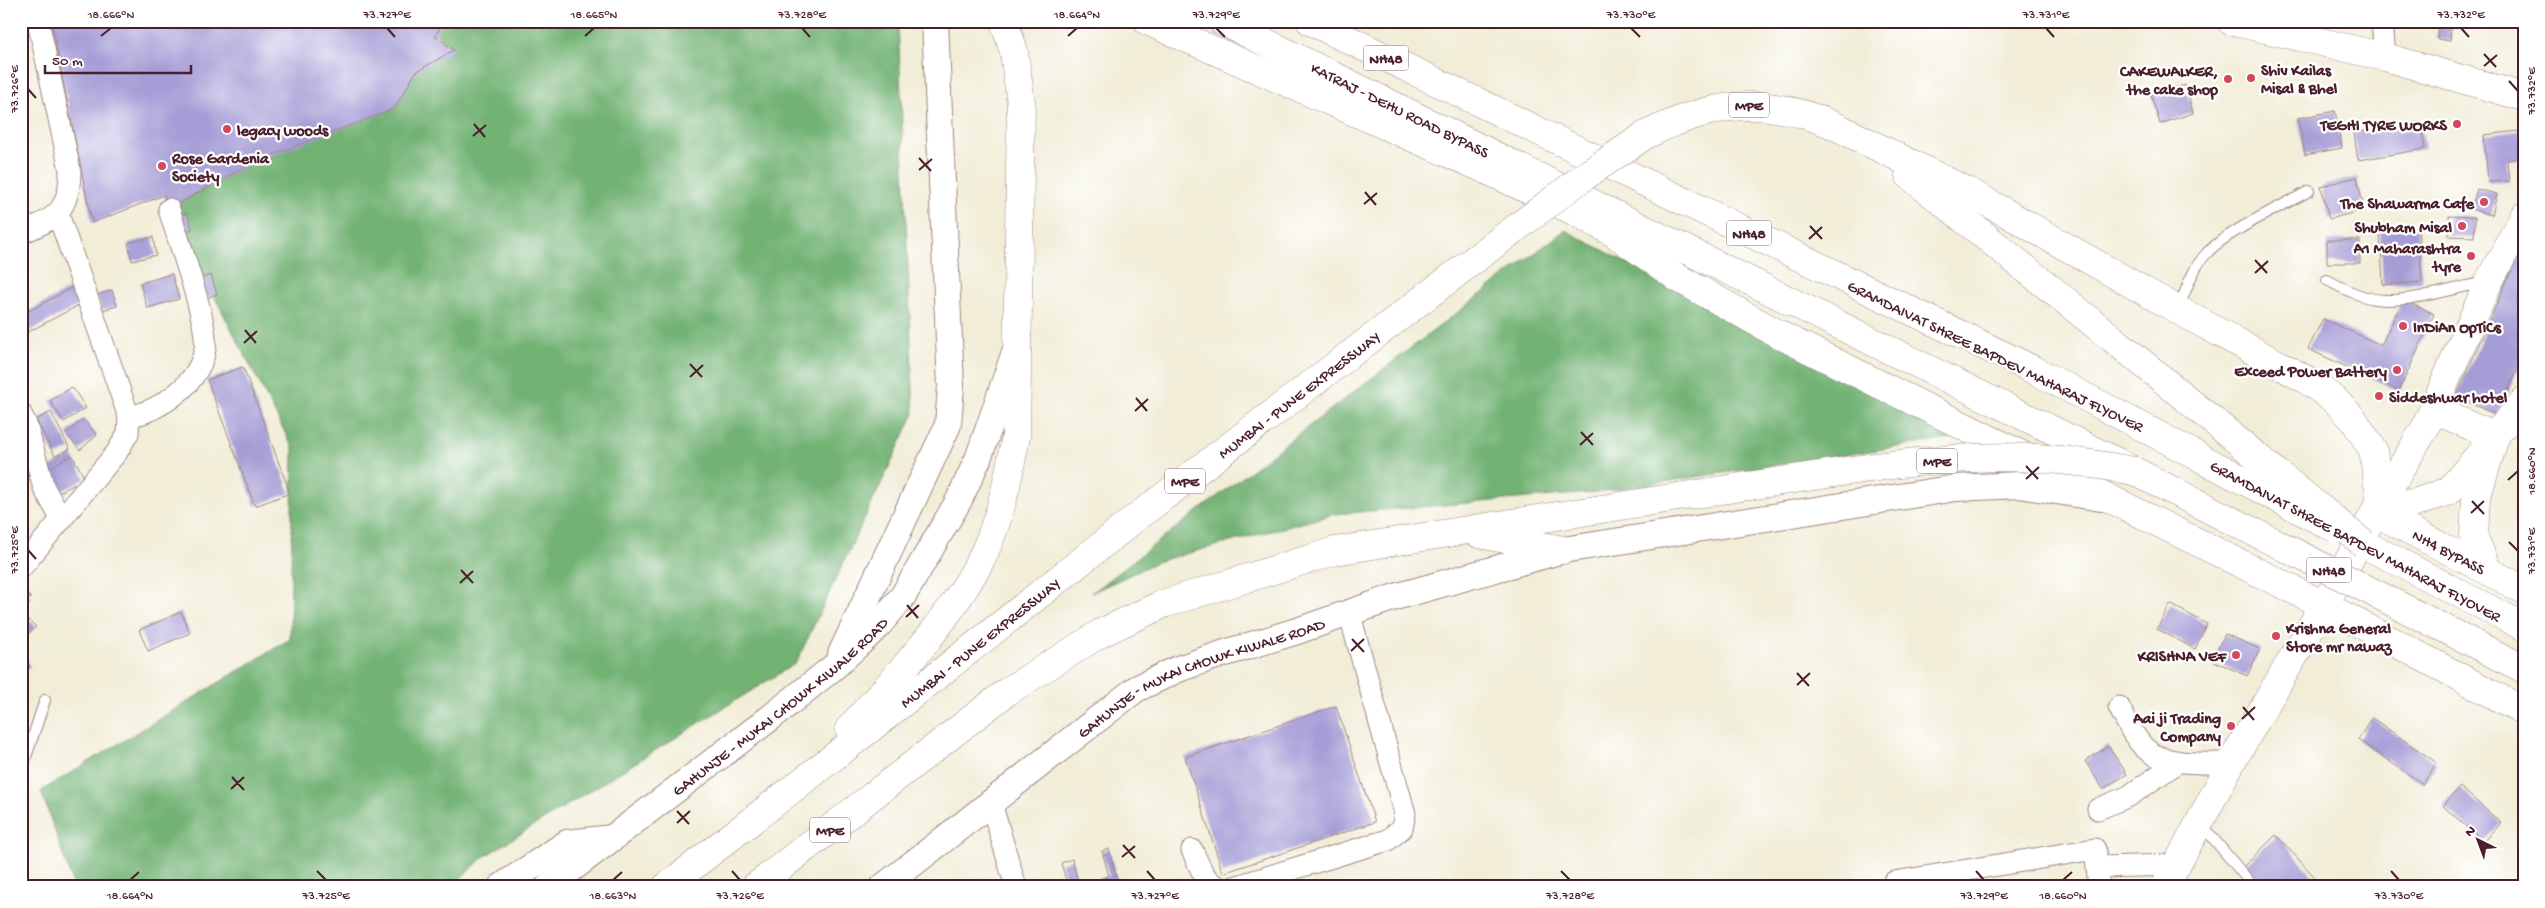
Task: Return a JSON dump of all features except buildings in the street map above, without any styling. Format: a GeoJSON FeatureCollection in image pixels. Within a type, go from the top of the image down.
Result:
{"type":"FeatureCollection","features":[{"type":"Feature","properties":{"kind":"main road"},"geometry":{"type":"LineString","coordinates":[[802,780],[912,660],[977,567],[996,521],[1007,484],[1016,436],[1021,102],[1014,52],[1004,21]]}},
{"type":"Feature","properties":{"kind":"main road"},"geometry":{"type":"LineString","coordinates":[[1147,21],[1464,160],[1574,203],[1678,278],[1780,335],[2110,500],[2324,604],[2524,711]]}},
{"type":"Feature","properties":{"kind":"main road","name":"KATRAJ - DEHU ROAD BYPASS"},"geometry":{"type":"LineString","coordinates":[[1222,21],[1574,203]]}},
{"type":"Feature","properties":{"kind":"main road","name":"GRAMDAIVAT SHREE BAPDEV MAHARAJ FLYOVER"},"geometry":{"type":"LineString","coordinates":[[1310,21],[2036,372],[2524,627]]}},
{"type":"Feature","properties":{"kind":"main road"},"geometry":{"type":"LineString","coordinates":[[2231,21],[2280,27],[2524,97]]}},
{"type":"Feature","properties":{"kind":"main road","name":"MUMBAI - PUNE EXPRESSWAY"},"geometry":{"type":"LineString","coordinates":[[666,887],[1145,511],[1585,176],[1644,136],[1702,111],[1720,107],[1758,105],[1777,107],[1814,117],[1854,137]]}},
{"type":"Feature","properties":{"kind":"main road"},"geometry":{"type":"LineString","coordinates":[[1854,137],[1972,193],[2306,380],[2334,400],[2354,420],[2373,450],[2378,508]]}},
{"type":"Feature","properties":{"kind":"main road","name":"MPE"},"geometry":{"type":"LineString","coordinates":[[1854,137],[1922,185],[2364,544]]}},
{"type":"Feature","properties":{"kind":"main road","name":"NH48"},"geometry":{"type":"LineString","coordinates":[[1574,203],[2017,411],[2524,669]]}},
{"type":"Feature","properties":{"kind":"main road"},"geometry":{"type":"LineString","coordinates":[[2172,876],[2201,824],[2231,763],[2425,428],[2489,281],[2524,216]]}},
{"type":"Feature","properties":{"kind":"main road","name":"NH4 BYPASS"},"geometry":{"type":"LineString","coordinates":[[2378,508],[2415,503],[2449,491],[2524,401]]}},
{"type":"Feature","properties":{"kind":"main road"},"geometry":{"type":"LineString","coordinates":[[2433,409],[2495,437],[2476,499],[2474,537],[2487,570]]}},
{"type":"Feature","properties":{"kind":"main road","name":"MPE"},"geometry":{"type":"LineString","coordinates":[[755,887],[1008,691],[1102,633],[1162,604],[1316,556],[1335,551],[1461,530],[1741,487],[1953,459],[2034,458],[2085,462],[2134,471]]}},
{"type":"Feature","properties":{"kind":"main road","name":"NH4 BYPASS"},"geometry":{"type":"LineString","coordinates":[[2378,508],[2524,590]]}},
{"type":"Feature","properties":{"kind":"main road"},"geometry":{"type":"LineString","coordinates":[[1461,530],[1563,550]]}},
{"type":"Feature","properties":{"kind":"street"},"geometry":{"type":"LineString","coordinates":[[21,233],[58,214],[67,200],[70,170],[38,21]]}},
{"type":"Feature","properties":{"kind":"street"},"geometry":{"type":"LineString","coordinates":[[835,666],[948,424],[951,386],[935,21]]}},
{"type":"Feature","properties":{"kind":"street"},"geometry":{"type":"LineString","coordinates":[[2382,21],[2385,57]]}},
{"type":"Feature","properties":{"kind":"street"},"geometry":{"type":"LineString","coordinates":[[129,417],[148,413],[171,399],[192,374],[202,359],[205,348],[203,326],[168,209]]}},
{"type":"Feature","properties":{"kind":"street"},"geometry":{"type":"LineString","coordinates":[[21,568],[117,452],[128,433],[129,417],[58,214]]}},
{"type":"Feature","properties":{"kind":"street","name":"GAHUNJE - MUKAI CHOWK KIWALE ROAD"},"geometry":{"type":"LineString","coordinates":[[548,887],[835,666],[884,620],[903,596],[959,500],[978,459],[1018,344]]}},
{"type":"Feature","properties":{"kind":"street"},"geometry":{"type":"LineString","coordinates":[[21,414],[26,424],[44,488],[62,520]]}},
{"type":"Feature","properties":{"kind":"street","name":"GAHUNJE - MUKAI CHOWK KIWALE ROAD"},"geometry":{"type":"LineString","coordinates":[[883,887],[1136,688],[1178,669],[1395,596],[1563,550],[1956,488],[2020,485],[2110,500]]}},
{"type":"Feature","properties":{"kind":"street"},"geometry":{"type":"LineString","coordinates":[[1234,887],[1388,840],[1402,828],[1405,814],[1349,612]]}},
{"type":"Feature","properties":{"kind":"street"},"geometry":{"type":"LineString","coordinates":[[2119,707],[2130,728],[2148,751],[2178,762],[2231,763]]}},
{"type":"Feature","properties":{"kind":"street"},"geometry":{"type":"LineString","coordinates":[[2098,809],[2129,796],[2178,762]]}},
{"type":"Feature","properties":{"kind":"street"},"geometry":{"type":"LineString","coordinates":[[991,802],[1016,887]]}},
{"type":"Feature","properties":{"kind":"street"},"geometry":{"type":"LineString","coordinates":[[501,887],[567,843],[613,838]]}},
{"type":"Feature","properties":{"kind":"street"},"geometry":{"type":"LineString","coordinates":[[1192,850],[1204,874],[1212,884],[1219,887]]}},
{"type":"Feature","properties":{"kind":"street"},"geometry":{"type":"LineString","coordinates":[[1896,887],[1894,882],[2095,850],[2098,877],[2172,876]]}},
{"type":"Feature","properties":{"kind":"lane"},"geometry":{"type":"LineString","coordinates":[[2178,310],[2196,268],[2206,254],[2221,241],[2309,191]]}},
{"type":"Feature","properties":{"kind":"lane"},"geometry":{"type":"LineString","coordinates":[[2326,280],[2363,296],[2384,300],[2409,298],[2489,281]]}},
{"type":"Feature","properties":{"kind":"lane"},"geometry":{"type":"LineString","coordinates":[[21,772],[46,700]]}},
{"type":"Feature","properties":{"kind":"lane"},"geometry":{"type":"LineString","coordinates":[[2201,824],[2254,887]]}},
{"type":"Feature","properties":{"kind":"green space"},"geometry":{"type":"Polygon","coordinates":[[[421,21],[898,21],[914,414],[796,663],[485,856],[451,887],[74,887],[41,791],[290,639],[293,448],[169,209],[454,50],[421,21]]]}},
{"type":"Feature","properties":{"kind":"green space"},"geometry":{"type":"Polygon","coordinates":[[[1565,230],[1957,438],[1590,493],[1335,514],[1159,561],[1091,593],[1565,230]]]}},
{"type":"Feature","properties":{"kind":"place","name":"Shiv Kailas Misal & Bhel"},"geometry":{"type":"Point","coordinates":[2251,78]}},
{"type":"Feature","properties":{"kind":"place","name":"CAKEWALKER, the cake shop"},"geometry":{"type":"Point","coordinates":[2228,79]}},
{"type":"Feature","properties":{"kind":"place","name":"TEGHI TYRE WORKS"},"geometry":{"type":"Point","coordinates":[2457,124]}},
{"type":"Feature","properties":{"kind":"place","name":"legacy woods"},"geometry":{"type":"Point","coordinates":[227,129]}},
{"type":"Feature","properties":{"kind":"place","name":"Rose Gardenia Society"},"geometry":{"type":"Point","coordinates":[162,166]}},
{"type":"Feature","properties":{"kind":"place","name":"The Shawarma Cafe"},"geometry":{"type":"Point","coordinates":[2484,202]}},
{"type":"Feature","properties":{"kind":"place","name":"Shubham Misal"},"geometry":{"type":"Point","coordinates":[2462,226]}},
{"type":"Feature","properties":{"kind":"place","name":"A1 Maharashtra tyre"},"geometry":{"type":"Point","coordinates":[2471,256]}},
{"type":"Feature","properties":{"kind":"place","name":"InDiAn OpTiCs"},"geometry":{"type":"Point","coordinates":[2403,326]}},
{"type":"Feature","properties":{"kind":"place","name":"Exceed Power Battery"},"geometry":{"type":"Point","coordinates":[2397,370]}},
{"type":"Feature","properties":{"kind":"place","name":"Siddeshwar hotel"},"geometry":{"type":"Point","coordinates":[2379,396]}},
{"type":"Feature","properties":{"kind":"place","name":"Krishna General Store mr nawaz"},"geometry":{"type":"Point","coordinates":[2276,636]}},
{"type":"Feature","properties":{"kind":"place","name":"KRISHNA VEF"},"geometry":{"type":"Point","coordinates":[2236,655]}},
{"type":"Feature","properties":{"kind":"place","name":"Aai ji Trading Company"},"geometry":{"type":"Point","coordinates":[2231,726]}}]}
